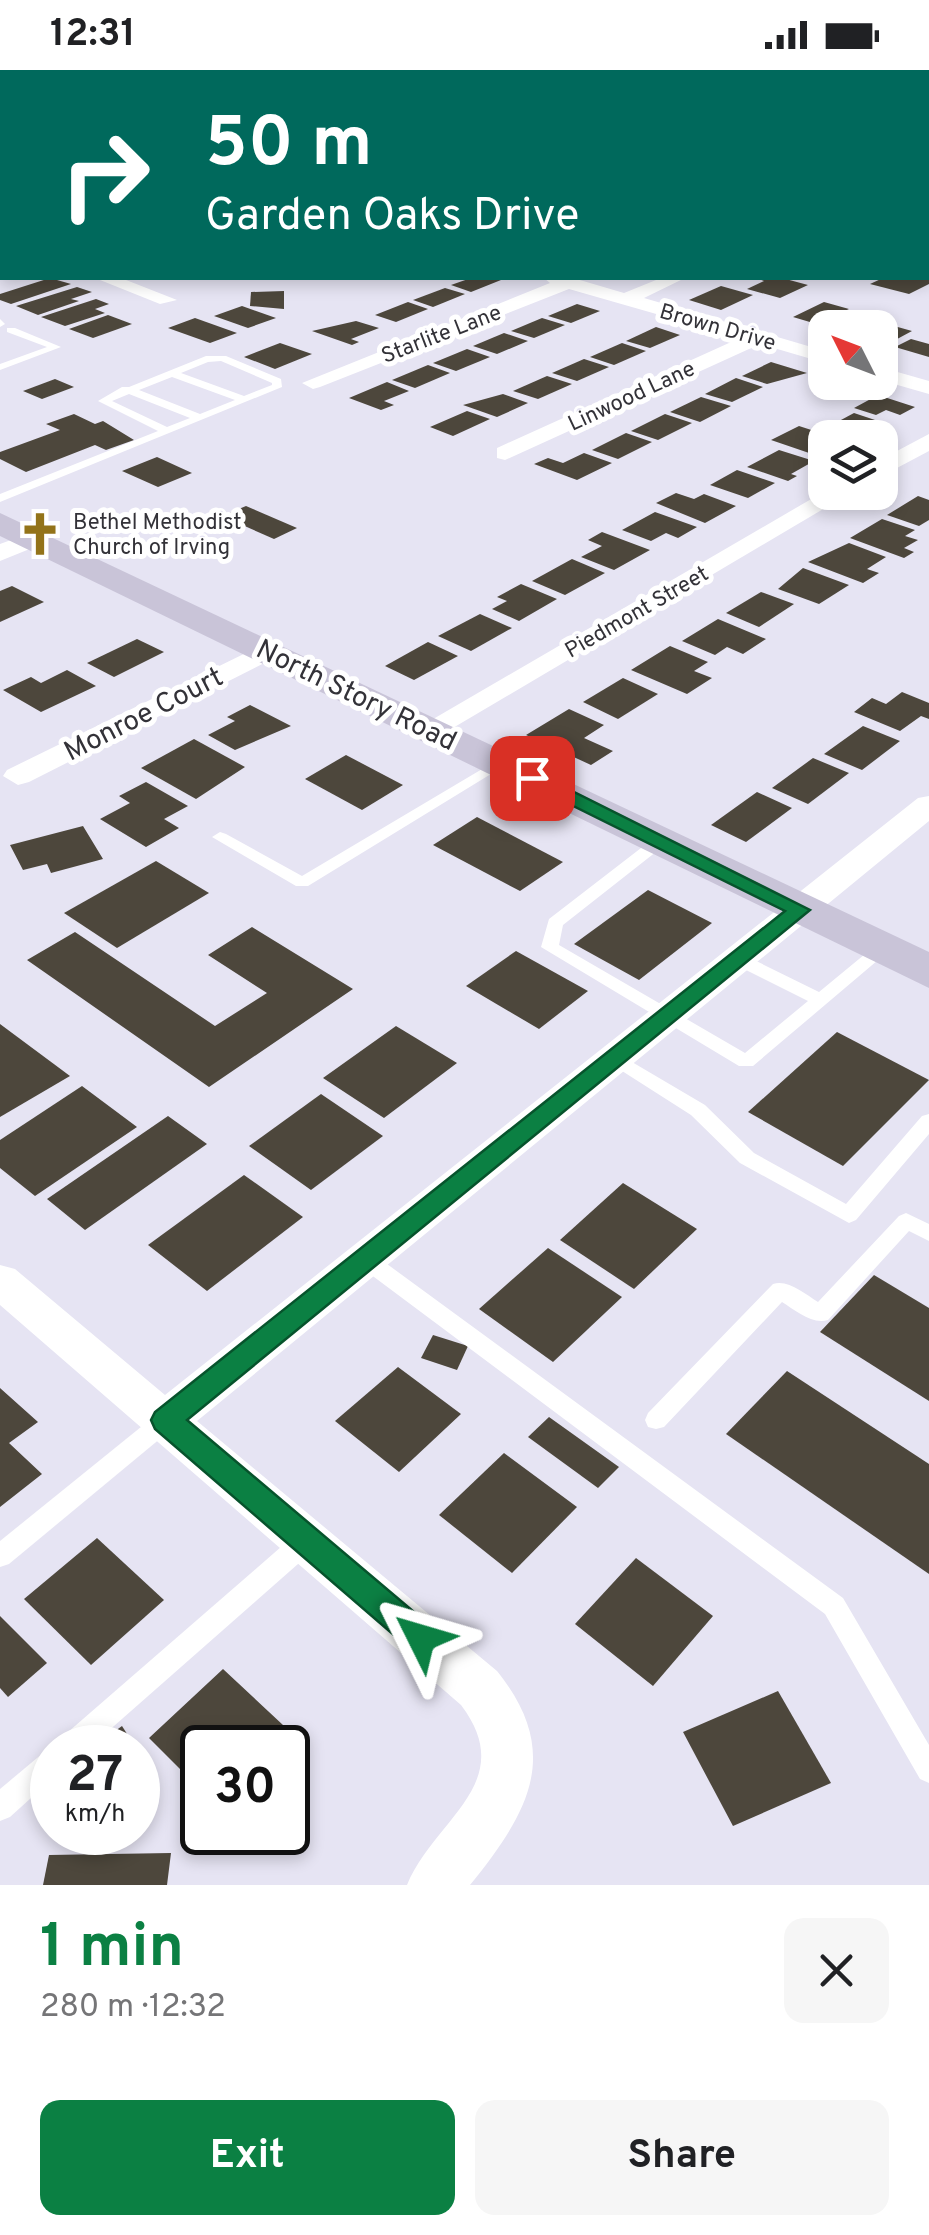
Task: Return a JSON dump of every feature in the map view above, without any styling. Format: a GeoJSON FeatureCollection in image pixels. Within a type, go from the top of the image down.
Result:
{"type":"FeatureCollection","features":[{"type":"Feature","properties":{"kind":"main road","name":"North Story Road"},"geometry":{"type":"LineString","coordinates":[[11,539],[268,650],[929,972]]}},
{"type":"Feature","properties":{"kind":"street"},"geometry":{"type":"LineString","coordinates":[[110,280],[167,300]]}},
{"type":"Feature","properties":{"kind":"street","name":"Brown Drive"},"geometry":{"type":"LineString","coordinates":[[561,280],[808,353]]}},
{"type":"Feature","properties":{"kind":"street","name":"Starlite Lane"},"geometry":{"type":"LineString","coordinates":[[312,383],[561,280]]}},
{"type":"Feature","properties":{"kind":"street"},"geometry":{"type":"LineString","coordinates":[[626,299],[671,280]]}},
{"type":"Feature","properties":{"kind":"street","name":"Linwood Lane"},"geometry":{"type":"LineString","coordinates":[[505,452],[757,338]]}},
{"type":"Feature","properties":{"kind":"street"},"geometry":{"type":"LineString","coordinates":[[898,379],[929,388]]}},
{"type":"Feature","properties":{"kind":"street"},"geometry":{"type":"LineString","coordinates":[[898,460],[929,442]]}},
{"type":"Feature","properties":{"kind":"street","name":"Piedmont Street"},"geometry":{"type":"LineString","coordinates":[[430,729],[809,510]]}},
{"type":"Feature","properties":{"kind":"street","name":"Monroe Court"},"geometry":{"type":"LineString","coordinates":[[18,776],[268,650]]}},
{"type":"Feature","properties":{"kind":"street"},"geometry":{"type":"LineString","coordinates":[[166,1420],[929,805]]}},
{"type":"Feature","properties":{"kind":"street"},"geometry":{"type":"LineString","coordinates":[[0,1281],[479,1688],[504,1724],[510,1756],[505,1792],[436,1885]]}},
{"type":"Feature","properties":{"kind":"lane"},"geometry":{"type":"LineString","coordinates":[[0,366],[56,347],[4,325]]}},
{"type":"Feature","properties":{"kind":"lane"},"geometry":{"type":"LineString","coordinates":[[0,498],[277,387],[277,381],[214,358],[126,389],[103,402],[166,431]]}},
{"type":"Feature","properties":{"kind":"lane"},"geometry":{"type":"LineString","coordinates":[[169,372],[244,400]]}},
{"type":"Feature","properties":{"kind":"lane"},"geometry":{"type":"LineString","coordinates":[[126,389],[200,418]]}},
{"type":"Feature","properties":{"kind":"lane"},"geometry":{"type":"LineString","coordinates":[[220,837],[302,883],[499,762]]}},
{"type":"Feature","properties":{"kind":"lane"},"geometry":{"type":"LineString","coordinates":[[660,841],[556,923],[550,947],[746,1062],[882,949]]}},
{"type":"Feature","properties":{"kind":"lane"},"geometry":{"type":"LineString","coordinates":[[738,959],[820,1000]]}},
{"type":"Feature","properties":{"kind":"lane"},"geometry":{"type":"LineString","coordinates":[[615,1058],[698,1110],[747,1158],[849,1214],[929,1121]]}},
{"type":"Feature","properties":{"kind":"lane"},"geometry":{"type":"LineString","coordinates":[[656,1420],[780,1290],[820,1314],[906,1220],[929,1234]]}},
{"type":"Feature","properties":{"kind":"lane"},"geometry":{"type":"LineString","coordinates":[[365,1260],[834,1606],[929,1770]]}},
{"type":"Feature","properties":{"kind":"lane"},"geometry":{"type":"LineString","coordinates":[[0,1556],[166,1420]]}},
{"type":"Feature","properties":{"kind":"lane"},"geometry":{"type":"LineString","coordinates":[[95,1725],[306,1540]]}},
{"type":"Feature","properties":{"kind":"lane"},"geometry":{"type":"LineString","coordinates":[[0,1808],[30,1781]]}},
{"type":"Feature","properties":{"kind":"building"},"geometry":{"type":"Polygon","coordinates":[[[44,280],[71,284],[11,304],[0,300],[0,294],[44,280]]]}},
{"type":"Feature","properties":{"kind":"building"},"geometry":{"type":"Polygon","coordinates":[[[465,280],[501,280],[471,292],[451,285],[465,280]]]}},
{"type":"Feature","properties":{"kind":"building"},"geometry":{"type":"Polygon","coordinates":[[[789,280],[808,285],[780,298],[747,289],[764,281],[789,280]]]}},
{"type":"Feature","properties":{"kind":"building"},"geometry":{"type":"Polygon","coordinates":[[[879,280],[929,280],[929,284],[909,294],[870,284],[879,280]]]}},
{"type":"Feature","properties":{"kind":"building"},"geometry":{"type":"Polygon","coordinates":[[[721,286],[753,295],[721,310],[689,300],[721,286]]]}},
{"type":"Feature","properties":{"kind":"building"},"geometry":{"type":"Polygon","coordinates":[[[77,287],[92,292],[71,299],[79,301],[38,315],[16,306],[77,287]]]}},
{"type":"Feature","properties":{"kind":"building"},"geometry":{"type":"Polygon","coordinates":[[[445,288],[465,294],[433,307],[413,300],[445,288]]]}},
{"type":"Feature","properties":{"kind":"building"},"geometry":{"type":"Polygon","coordinates":[[[284,291],[284,309],[250,306],[251,292],[284,291]]]}},
{"type":"Feature","properties":{"kind":"building"},"geometry":{"type":"Polygon","coordinates":[[[96,299],[109,304],[95,309],[105,313],[65,326],[41,317],[96,299]]]}},
{"type":"Feature","properties":{"kind":"building"},"geometry":{"type":"Polygon","coordinates":[[[408,302],[428,309],[396,322],[375,315],[408,302]]]}},
{"type":"Feature","properties":{"kind":"building"},"geometry":{"type":"Polygon","coordinates":[[[824,302],[849,309],[808,310],[808,321],[793,317],[824,302]]]}},
{"type":"Feature","properties":{"kind":"building"},"geometry":{"type":"Polygon","coordinates":[[[577,304],[600,311],[571,323],[548,316],[577,304]]]}},
{"type":"Feature","properties":{"kind":"building"},"geometry":{"type":"Polygon","coordinates":[[[242,306],[276,318],[248,328],[214,316],[242,306]]]}},
{"type":"Feature","properties":{"kind":"building"},"geometry":{"type":"Polygon","coordinates":[[[108,315],[132,324],[93,338],[69,329],[108,315]]]}},
{"type":"Feature","properties":{"kind":"building"},"geometry":{"type":"Polygon","coordinates":[[[195,318],[237,333],[210,343],[168,328],[195,318]]]}},
{"type":"Feature","properties":{"kind":"building"},"geometry":{"type":"Polygon","coordinates":[[[542,318],[565,325],[534,338],[511,331],[542,318]]]}},
{"type":"Feature","properties":{"kind":"building"},"geometry":{"type":"Polygon","coordinates":[[[356,321],[379,328],[351,339],[359,342],[352,345],[312,331],[356,321]]]}},
{"type":"Feature","properties":{"kind":"building"},"geometry":{"type":"Polygon","coordinates":[[[656,327],[680,335],[650,348],[626,341],[656,327]]]}},
{"type":"Feature","properties":{"kind":"building"},"geometry":{"type":"Polygon","coordinates":[[[898,327],[912,331],[898,339],[898,327]]]}},
{"type":"Feature","properties":{"kind":"building"},"geometry":{"type":"Polygon","coordinates":[[[504,333],[528,341],[497,354],[473,346],[504,333]]]}},
{"type":"Feature","properties":{"kind":"building"},"geometry":{"type":"Polygon","coordinates":[[[911,339],[929,344],[929,357],[898,348],[911,339]]]}},
{"type":"Feature","properties":{"kind":"building"},"geometry":{"type":"Polygon","coordinates":[[[280,343],[312,354],[275,369],[244,357],[280,343]]]}},
{"type":"Feature","properties":{"kind":"building"},"geometry":{"type":"Polygon","coordinates":[[[622,343],[646,351],[614,365],[590,357],[622,343]]]}},
{"type":"Feature","properties":{"kind":"building"},"geometry":{"type":"Polygon","coordinates":[[[467,349],[490,357],[456,371],[433,363],[467,349]]]}},
{"type":"Feature","properties":{"kind":"building"},"geometry":{"type":"Polygon","coordinates":[[[584,359],[609,367],[577,381],[552,373],[584,359]]]}},
{"type":"Feature","properties":{"kind":"building"},"geometry":{"type":"Polygon","coordinates":[[[771,362],[807,373],[767,384],[742,376],[771,362]]]}},
{"type":"Feature","properties":{"kind":"building"},"geometry":{"type":"Polygon","coordinates":[[[428,365],[450,373],[415,388],[392,380],[428,365]]]}},
{"type":"Feature","properties":{"kind":"building"},"geometry":{"type":"Polygon","coordinates":[[[547,376],[572,384],[538,399],[513,391],[547,376]]]}},
{"type":"Feature","properties":{"kind":"building"},"geometry":{"type":"Polygon","coordinates":[[[736,378],[763,387],[732,402],[705,394],[736,378]]]}},
{"type":"Feature","properties":{"kind":"building"},"geometry":{"type":"Polygon","coordinates":[[[55,379],[74,387],[42,399],[23,391],[55,379]]]}},
{"type":"Feature","properties":{"kind":"building"},"geometry":{"type":"Polygon","coordinates":[[[387,382],[409,391],[384,401],[394,405],[381,410],[349,398],[387,382]]]}},
{"type":"Feature","properties":{"kind":"building"},"geometry":{"type":"Polygon","coordinates":[[[503,394],[528,403],[497,417],[463,405],[503,394]]]}},
{"type":"Feature","properties":{"kind":"building"},"geometry":{"type":"Polygon","coordinates":[[[701,397],[731,406],[700,422],[670,412],[701,397]]]}},
{"type":"Feature","properties":{"kind":"building"},"geometry":{"type":"Polygon","coordinates":[[[869,400],[893,400],[915,407],[900,415],[886,410],[876,415],[854,408],[869,400]]]}},
{"type":"Feature","properties":{"kind":"building"},"geometry":{"type":"Polygon","coordinates":[[[467,411],[490,419],[453,436],[430,427],[467,411]]]}},
{"type":"Feature","properties":{"kind":"building"},"geometry":{"type":"Polygon","coordinates":[[[854,413],[875,420],[841,420],[854,413]]]}},
{"type":"Feature","properties":{"kind":"building"},"geometry":{"type":"Polygon","coordinates":[[[74,414],[95,424],[103,421],[134,440],[106,450],[95,445],[26,472],[0,459],[0,452],[60,430],[46,424],[74,414]]]}},
{"type":"Feature","properties":{"kind":"building"},"geometry":{"type":"Polygon","coordinates":[[[665,414],[692,423],[658,440],[631,431],[665,414]]]}},
{"type":"Feature","properties":{"kind":"building"},"geometry":{"type":"Polygon","coordinates":[[[799,426],[808,429],[808,453],[771,440],[799,426]]]}},
{"type":"Feature","properties":{"kind":"building"},"geometry":{"type":"Polygon","coordinates":[[[626,433],[652,442],[618,459],[592,450],[626,433]]]}},
{"type":"Feature","properties":{"kind":"building"},"geometry":{"type":"Polygon","coordinates":[[[779,450],[808,459],[808,464],[791,474],[797,476],[788,481],[747,467],[779,450]]]}},
{"type":"Feature","properties":{"kind":"building"},"geometry":{"type":"Polygon","coordinates":[[[584,453],[612,463],[577,480],[534,464],[548,458],[563,463],[584,453]]]}},
{"type":"Feature","properties":{"kind":"building"},"geometry":{"type":"Polygon","coordinates":[[[157,457],[192,473],[158,487],[122,471],[157,457]]]}},
{"type":"Feature","properties":{"kind":"building"},"geometry":{"type":"Polygon","coordinates":[[[737,470],[775,483],[748,498],[710,485],[737,470]]]}},
{"type":"Feature","properties":{"kind":"building"},"geometry":{"type":"Polygon","coordinates":[[[676,493],[694,499],[704,494],[736,506],[705,523],[656,503],[676,493]]]}},
{"type":"Feature","properties":{"kind":"building"},"geometry":{"type":"Polygon","coordinates":[[[918,496],[929,500],[929,520],[919,526],[887,515],[918,496]]]}},
{"type":"Feature","properties":{"kind":"building"},"geometry":{"type":"Polygon","coordinates":[[[246,506],[297,528],[274,539],[222,516],[246,506]]]}},
{"type":"Feature","properties":{"kind":"building"},"geometry":{"type":"Polygon","coordinates":[[[655,512],[697,527],[678,538],[666,533],[651,541],[622,530],[655,512]]]}},
{"type":"Feature","properties":{"kind":"building"},"geometry":{"type":"Polygon","coordinates":[[[882,519],[915,530],[905,536],[918,540],[904,548],[914,552],[904,558],[850,538],[882,519]]]}},
{"type":"Feature","properties":{"kind":"building"},"geometry":{"type":"Polygon","coordinates":[[[602,532],[650,550],[614,570],[581,557],[602,546],[588,540],[602,532]]]}},
{"type":"Feature","properties":{"kind":"building"},"geometry":{"type":"Polygon","coordinates":[[[849,543],[886,557],[867,569],[879,573],[863,583],[808,562],[849,543]]]}},
{"type":"Feature","properties":{"kind":"building"},"geometry":{"type":"Polygon","coordinates":[[[572,559],[605,573],[565,595],[532,581],[572,559]]]}},
{"type":"Feature","properties":{"kind":"building"},"geometry":{"type":"Polygon","coordinates":[[[803,568],[849,585],[819,604],[778,589],[803,568]]]}},
{"type":"Feature","properties":{"kind":"building"},"geometry":{"type":"Polygon","coordinates":[[[521,584],[557,599],[519,621],[492,609],[507,601],[497,597],[521,584]]]}},
{"type":"Feature","properties":{"kind":"building"},"geometry":{"type":"Polygon","coordinates":[[[12,586],[44,602],[0,622],[0,591],[12,586]]]}},
{"type":"Feature","properties":{"kind":"building"},"geometry":{"type":"Polygon","coordinates":[[[761,592],[794,604],[759,627],[726,613],[761,592]]]}},
{"type":"Feature","properties":{"kind":"building"},"geometry":{"type":"Polygon","coordinates":[[[480,614],[512,628],[471,651],[438,636],[480,614]]]}},
{"type":"Feature","properties":{"kind":"building"},"geometry":{"type":"Polygon","coordinates":[[[718,619],[766,639],[743,654],[727,647],[715,655],[682,641],[718,619]]]}},
{"type":"Feature","properties":{"kind":"building"},"geometry":{"type":"Polygon","coordinates":[[[137,639],[164,652],[114,677],[87,663],[137,639]]]}},
{"type":"Feature","properties":{"kind":"building"},"geometry":{"type":"Polygon","coordinates":[[[428,642],[458,656],[414,680],[385,666],[428,642]]]}},
{"type":"Feature","properties":{"kind":"building"},"geometry":{"type":"Polygon","coordinates":[[[670,646],[708,662],[694,671],[712,678],[687,694],[631,670],[670,646]]]}},
{"type":"Feature","properties":{"kind":"building"},"geometry":{"type":"Polygon","coordinates":[[[67,670],[96,686],[41,712],[3,690],[31,677],[41,683],[67,670]]]}},
{"type":"Feature","properties":{"kind":"building"},"geometry":{"type":"Polygon","coordinates":[[[623,678],[658,694],[618,719],[583,702],[623,678]]]}},
{"type":"Feature","properties":{"kind":"building"},"geometry":{"type":"Polygon","coordinates":[[[902,692],[929,703],[929,719],[921,716],[900,731],[854,712],[872,698],[886,704],[902,692]]]}},
{"type":"Feature","properties":{"kind":"building"},"geometry":{"type":"Polygon","coordinates":[[[250,705],[291,726],[235,750],[208,735],[235,721],[227,717],[250,705]]]}},
{"type":"Feature","properties":{"kind":"building"},"geometry":{"type":"Polygon","coordinates":[[[569,709],[604,725],[584,738],[613,751],[591,765],[526,735],[569,709]]]}},
{"type":"Feature","properties":{"kind":"building"},"geometry":{"type":"Polygon","coordinates":[[[863,726],[900,741],[862,770],[824,754],[863,726]]]}},
{"type":"Feature","properties":{"kind":"building"},"geometry":{"type":"Polygon","coordinates":[[[194,739],[245,767],[196,799],[141,768],[194,739]]]}},
{"type":"Feature","properties":{"kind":"building"},"geometry":{"type":"Polygon","coordinates":[[[346,755],[403,785],[362,810],[305,779],[346,755]]]}},
{"type":"Feature","properties":{"kind":"building"},"geometry":{"type":"Polygon","coordinates":[[[813,758],[849,773],[808,804],[772,788],[813,758]]]}},
{"type":"Feature","properties":{"kind":"building"},"geometry":{"type":"Polygon","coordinates":[[[146,782],[188,806],[164,819],[179,828],[146,847],[100,819],[130,803],[119,796],[146,782]]]}},
{"type":"Feature","properties":{"kind":"building"},"geometry":{"type":"Polygon","coordinates":[[[757,792],[792,808],[746,842],[711,825],[757,792]]]}},
{"type":"Feature","properties":{"kind":"building"},"geometry":{"type":"Polygon","coordinates":[[[477,817],[563,862],[520,891],[433,845],[477,817]]]}},
{"type":"Feature","properties":{"kind":"building"},"geometry":{"type":"Polygon","coordinates":[[[83,826],[103,859],[51,873],[47,864],[23,870],[10,845],[83,826]]]}},
{"type":"Feature","properties":{"kind":"building"},"geometry":{"type":"Polygon","coordinates":[[[156,861],[209,893],[117,948],[64,913],[156,861]]]}},
{"type":"Feature","properties":{"kind":"building"},"geometry":{"type":"Polygon","coordinates":[[[648,890],[712,923],[639,980],[574,944],[648,890]]]}},
{"type":"Feature","properties":{"kind":"building"},"geometry":{"type":"Polygon","coordinates":[[[252,927],[353,989],[209,1087],[27,960],[75,932],[215,1026],[267,993],[208,955],[252,927]]]}},
{"type":"Feature","properties":{"kind":"building"},"geometry":{"type":"Polygon","coordinates":[[[516,951],[588,991],[539,1029],[466,986],[516,951]]]}},
{"type":"Feature","properties":{"kind":"building"},"geometry":{"type":"Polygon","coordinates":[[[0,1024],[70,1076],[0,1117],[0,1024]]]}},
{"type":"Feature","properties":{"kind":"building"},"geometry":{"type":"Polygon","coordinates":[[[396,1026],[457,1063],[384,1118],[323,1078],[396,1026]]]}},
{"type":"Feature","properties":{"kind":"building"},"geometry":{"type":"Polygon","coordinates":[[[837,1032],[929,1080],[843,1166],[748,1112],[837,1032]]]}},
{"type":"Feature","properties":{"kind":"building"},"geometry":{"type":"Polygon","coordinates":[[[82,1086],[137,1127],[35,1196],[0,1168],[0,1140],[82,1086]]]}},
{"type":"Feature","properties":{"kind":"building"},"geometry":{"type":"Polygon","coordinates":[[[321,1094],[383,1136],[311,1190],[249,1146],[321,1094]]]}},
{"type":"Feature","properties":{"kind":"building"},"geometry":{"type":"Polygon","coordinates":[[[168,1116],[207,1144],[85,1230],[47,1199],[168,1116]]]}},
{"type":"Feature","properties":{"kind":"building"},"geometry":{"type":"Polygon","coordinates":[[[244,1175],[303,1217],[207,1291],[148,1245],[244,1175]]]}},
{"type":"Feature","properties":{"kind":"building"},"geometry":{"type":"Polygon","coordinates":[[[623,1183],[697,1229],[634,1289],[560,1240],[623,1183]]]}},
{"type":"Feature","properties":{"kind":"building"},"geometry":{"type":"Polygon","coordinates":[[[548,1248],[622,1297],[553,1362],[479,1309],[548,1248]]]}},
{"type":"Feature","properties":{"kind":"building"},"geometry":{"type":"Polygon","coordinates":[[[874,1275],[929,1308],[929,1401],[820,1332],[874,1275]]]}},
{"type":"Feature","properties":{"kind":"building"},"geometry":{"type":"Polygon","coordinates":[[[433,1335],[468,1346],[457,1370],[421,1358],[433,1335]]]}},
{"type":"Feature","properties":{"kind":"building"},"geometry":{"type":"Polygon","coordinates":[[[398,1367],[461,1414],[399,1472],[335,1421],[398,1367]]]}},
{"type":"Feature","properties":{"kind":"building"},"geometry":{"type":"Polygon","coordinates":[[[787,1371],[929,1464],[929,1574],[726,1434],[787,1371]]]}},
{"type":"Feature","properties":{"kind":"building"},"geometry":{"type":"Polygon","coordinates":[[[0,1388],[38,1422],[9,1443],[42,1474],[0,1507],[0,1388]]]}},
{"type":"Feature","properties":{"kind":"building"},"geometry":{"type":"Polygon","coordinates":[[[549,1417],[619,1467],[598,1488],[528,1437],[549,1417]]]}},
{"type":"Feature","properties":{"kind":"building"},"geometry":{"type":"Polygon","coordinates":[[[504,1453],[577,1507],[512,1573],[439,1515],[504,1453]]]}},
{"type":"Feature","properties":{"kind":"building"},"geometry":{"type":"Polygon","coordinates":[[[97,1538],[164,1600],[91,1665],[24,1599],[97,1538]]]}},
{"type":"Feature","properties":{"kind":"building"},"geometry":{"type":"Polygon","coordinates":[[[636,1558],[713,1616],[653,1686],[575,1624],[636,1558]]]}},
{"type":"Feature","properties":{"kind":"building"},"geometry":{"type":"Polygon","coordinates":[[[0,1616],[47,1663],[8,1697],[0,1688],[0,1616]]]}},
{"type":"Feature","properties":{"kind":"building"},"geometry":{"type":"Polygon","coordinates":[[[223,1669],[283,1725],[180,1725],[180,1769],[160,1749],[160,1728],[223,1669]]]}},
{"type":"Feature","properties":{"kind":"building"},"geometry":{"type":"Polygon","coordinates":[[[778,1691],[831,1783],[733,1826],[683,1732],[778,1691]]]}},
{"type":"Feature","properties":{"kind":"building"},"geometry":{"type":"Polygon","coordinates":[[[171,1853],[167,1885],[43,1885],[49,1855],[171,1853]]]}},
{"type":"Feature","properties":{"kind":"place","name":"Bethel Methodist Church of Irving"},"geometry":{"type":"Point","coordinates":[40,534]}},
{"type":"Feature","properties":{"kind":"route"},"geometry":{"type":"LineString","coordinates":[[421,1638],[166,1420],[800,910],[532,778]]}}]}
